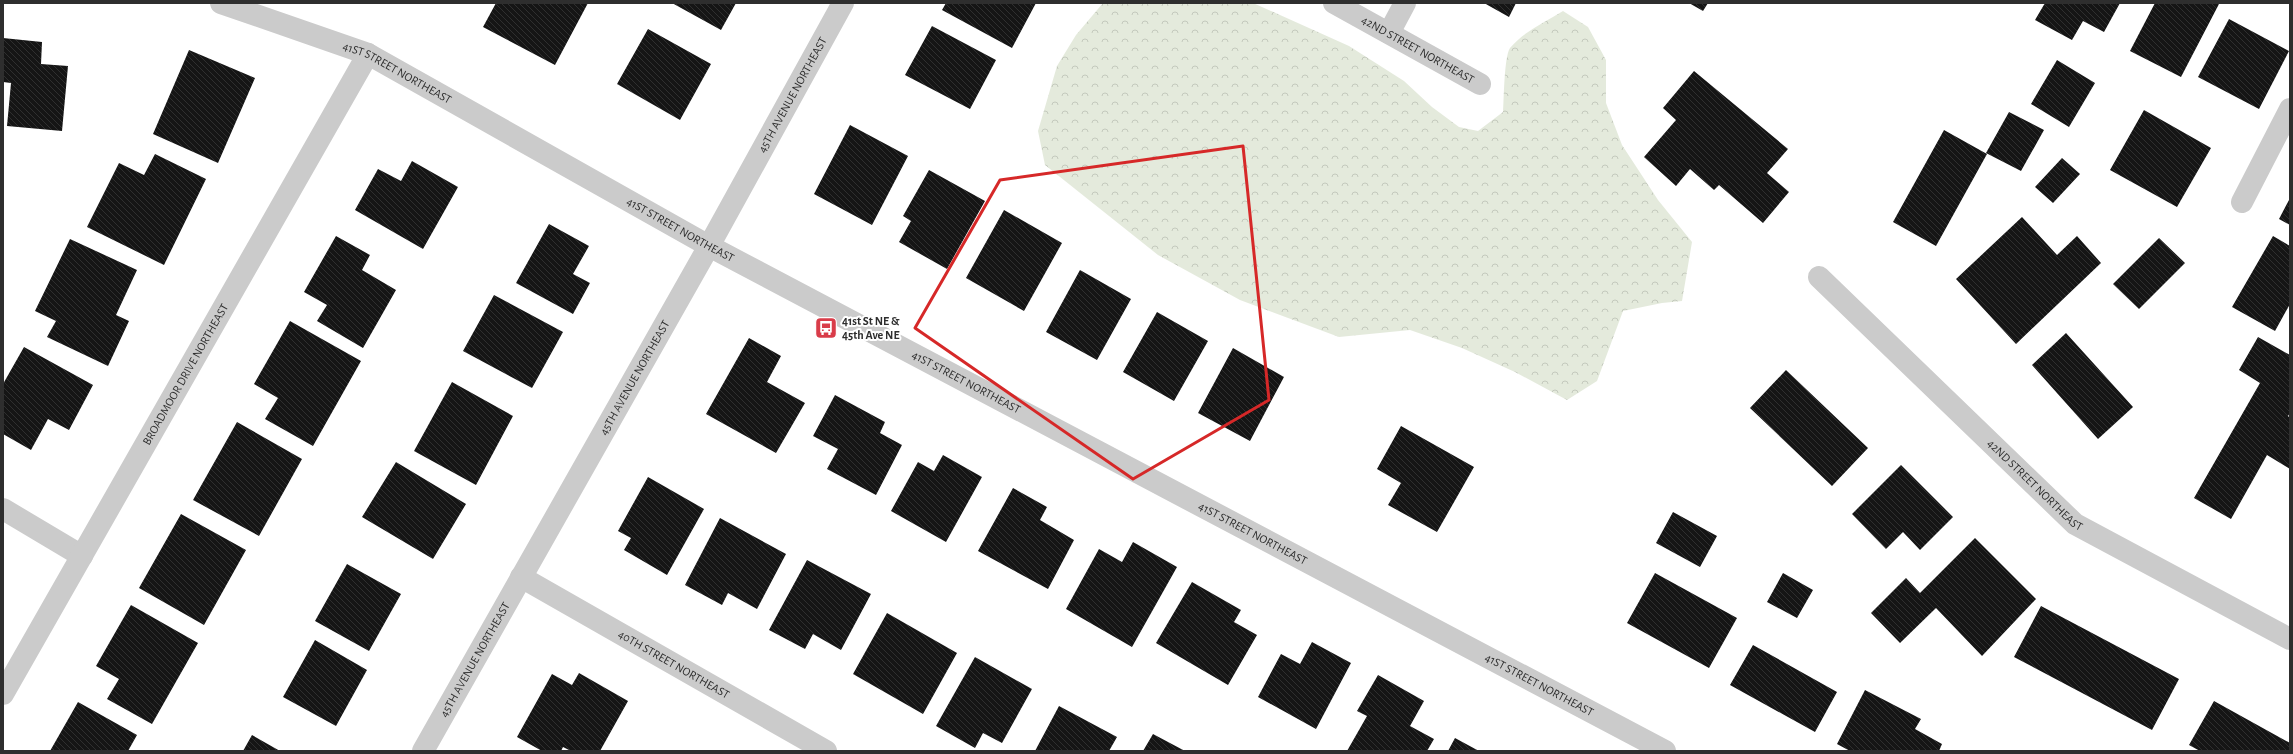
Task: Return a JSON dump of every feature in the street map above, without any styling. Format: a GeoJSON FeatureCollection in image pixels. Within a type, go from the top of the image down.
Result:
{"type":"FeatureCollection","features":[{"type":"Feature","properties":{"kind":"street","name":"41ST STREET NORTHEAST"},"geometry":{"type":"LineString","coordinates":[[221,3],[368,54],[709,246],[1665,751]]}},
{"type":"Feature","properties":{"kind":"street","name":"45TH AVENUE NORTHEAST"},"geometry":{"type":"LineString","coordinates":[[423,751],[709,246],[843,3]]}},
{"type":"Feature","properties":{"kind":"street","name":"42ND STREET NORTHEAST"},"geometry":{"type":"LineString","coordinates":[[1334,3],[1480,84]]}},
{"type":"Feature","properties":{"kind":"street"},"geometry":{"type":"LineString","coordinates":[[1389,33],[1405,3]]}},
{"type":"Feature","properties":{"kind":"street","name":"BROADMOOR DRIVE NORTHEAST"},"geometry":{"type":"LineString","coordinates":[[3,694],[368,54]]}},
{"type":"Feature","properties":{"kind":"street"},"geometry":{"type":"LineString","coordinates":[[2242,202],[2290,109]]}},
{"type":"Feature","properties":{"kind":"street","name":"42ND STREET NORTHEAST"},"geometry":{"type":"LineString","coordinates":[[1819,277],[2075,524],[2290,640]]}},
{"type":"Feature","properties":{"kind":"street"},"geometry":{"type":"LineString","coordinates":[[3,509],[82,556]]}},
{"type":"Feature","properties":{"kind":"street","name":"40TH STREET NORTHEAST"},"geometry":{"type":"LineString","coordinates":[[521,577],[826,751]]}},
{"type":"Feature","properties":{"kind":"highlighted area"},"geometry":{"type":"Polygon","coordinates":[[[1243,146],[1269,400],[1133,479],[915,328],[1000,180],[1243,146]]]}},
{"type":"Feature","properties":{"kind":"green space"},"geometry":{"type":"Polygon","coordinates":[[[1103,3],[1253,3],[1349,46],[1404,81],[1432,107],[1459,127],[1478,131],[1503,112],[1505,69],[1510,48],[1528,32],[1563,11],[1588,27],[1606,60],[1606,103],[1622,145],[1658,200],[1692,242],[1682,301],[1662,303],[1623,311],[1597,381],[1567,400],[1515,372],[1462,348],[1410,330],[1339,337],[1240,300],[1158,255],[1045,165],[1038,131],[1057,66],[1076,35],[1103,3]]]}},
{"type":"Feature","properties":{"kind":"building"},"geometry":{"type":"Polygon","coordinates":[[[496,3],[588,3],[555,65],[483,27],[496,3]]]}},
{"type":"Feature","properties":{"kind":"building"},"geometry":{"type":"Polygon","coordinates":[[[672,3],[736,3],[721,30],[672,3]]]}},
{"type":"Feature","properties":{"kind":"building"},"geometry":{"type":"Polygon","coordinates":[[[946,3],[1036,3],[1012,48],[942,10],[946,3]]]}},
{"type":"Feature","properties":{"kind":"building"},"geometry":{"type":"Polygon","coordinates":[[[1484,3],[1516,3],[1509,17],[1484,3]]]}},
{"type":"Feature","properties":{"kind":"building"},"geometry":{"type":"Polygon","coordinates":[[[1689,3],[1708,3],[1703,11],[1689,3]]]}},
{"type":"Feature","properties":{"kind":"building"},"geometry":{"type":"Polygon","coordinates":[[[2045,3],[2120,3],[2104,32],[2083,21],[2072,40],[2035,20],[2045,3]]]}},
{"type":"Feature","properties":{"kind":"building"},"geometry":{"type":"Polygon","coordinates":[[[2155,3],[2219,4],[2181,77],[2130,51],[2155,3]]]}},
{"type":"Feature","properties":{"kind":"building"},"geometry":{"type":"Polygon","coordinates":[[[2229,19],[2289,51],[2259,109],[2198,77],[2229,19]]]}},
{"type":"Feature","properties":{"kind":"building"},"geometry":{"type":"Polygon","coordinates":[[[932,26],[996,60],[970,109],[905,75],[932,26]]]}},
{"type":"Feature","properties":{"kind":"building"},"geometry":{"type":"Polygon","coordinates":[[[648,29],[711,64],[680,120],[617,84],[648,29]]]}},
{"type":"Feature","properties":{"kind":"building"},"geometry":{"type":"Polygon","coordinates":[[[3,38],[42,42],[41,64],[68,66],[62,131],[7,126],[11,83],[3,82],[3,38]]]}},
{"type":"Feature","properties":{"kind":"building"},"geometry":{"type":"Polygon","coordinates":[[[189,50],[255,78],[218,163],[153,134],[189,50]]]}},
{"type":"Feature","properties":{"kind":"building"},"geometry":{"type":"Polygon","coordinates":[[[2057,60],[2095,83],[2069,127],[2031,104],[2057,60]]]}},
{"type":"Feature","properties":{"kind":"building"},"geometry":{"type":"Polygon","coordinates":[[[1694,71],[1788,149],[1767,173],[1789,192],[1763,223],[1719,185],[1714,190],[1690,169],[1676,186],[1644,157],[1676,120],[1663,108],[1694,71]]]}},
{"type":"Feature","properties":{"kind":"building"},"geometry":{"type":"Polygon","coordinates":[[[2144,110],[2211,148],[2177,207],[2110,170],[2144,110]]]}},
{"type":"Feature","properties":{"kind":"building"},"geometry":{"type":"Polygon","coordinates":[[[2009,112],[2044,130],[2021,171],[1986,153],[2009,112]]]}},
{"type":"Feature","properties":{"kind":"building"},"geometry":{"type":"Polygon","coordinates":[[[850,125],[908,156],[872,225],[814,194],[850,125]]]}},
{"type":"Feature","properties":{"kind":"building"},"geometry":{"type":"Polygon","coordinates":[[[1944,130],[1987,154],[1936,246],[1893,222],[1944,130]]]}},
{"type":"Feature","properties":{"kind":"building"},"geometry":{"type":"Polygon","coordinates":[[[155,154],[206,179],[164,265],[87,227],[119,163],[144,175],[155,154]]]}},
{"type":"Feature","properties":{"kind":"building"},"geometry":{"type":"Polygon","coordinates":[[[2062,158],[2080,174],[2053,203],[2035,187],[2062,158]]]}},
{"type":"Feature","properties":{"kind":"building"},"geometry":{"type":"Polygon","coordinates":[[[412,161],[458,187],[423,249],[355,210],[378,169],[401,181],[412,161]]]}},
{"type":"Feature","properties":{"kind":"building"},"geometry":{"type":"Polygon","coordinates":[[[929,170],[985,201],[947,269],[899,242],[911,221],[903,216],[929,170]]]}},
{"type":"Feature","properties":{"kind":"building"},"geometry":{"type":"Polygon","coordinates":[[[2290,198],[2290,225],[2279,219],[2290,198]]]}},
{"type":"Feature","properties":{"kind":"building"},"geometry":{"type":"Polygon","coordinates":[[[1004,210],[1062,243],[1024,311],[966,278],[1004,210]]]}},
{"type":"Feature","properties":{"kind":"building"},"geometry":{"type":"Polygon","coordinates":[[[2022,217],[2057,255],[2077,236],[2101,263],[2016,344],[1956,279],[2022,217]]]}},
{"type":"Feature","properties":{"kind":"building"},"geometry":{"type":"Polygon","coordinates":[[[549,224],[589,246],[573,274],[590,283],[573,314],[516,283],[549,224]]]}},
{"type":"Feature","properties":{"kind":"building"},"geometry":{"type":"Polygon","coordinates":[[[336,236],[370,255],[362,270],[396,290],[363,348],[317,321],[327,305],[304,292],[336,236]]]}},
{"type":"Feature","properties":{"kind":"building"},"geometry":{"type":"Polygon","coordinates":[[[2273,236],[2290,246],[2290,304],[2275,331],[2232,307],[2273,236]]]}},
{"type":"Feature","properties":{"kind":"building"},"geometry":{"type":"Polygon","coordinates":[[[2159,238],[2185,263],[2139,309],[2113,284],[2159,238]]]}},
{"type":"Feature","properties":{"kind":"building"},"geometry":{"type":"Polygon","coordinates":[[[70,239],[137,270],[116,315],[129,321],[108,366],[47,337],[56,321],[35,311],[70,239]]]}},
{"type":"Feature","properties":{"kind":"building"},"geometry":{"type":"Polygon","coordinates":[[[1080,270],[1131,299],[1097,360],[1046,332],[1080,270]]]}},
{"type":"Feature","properties":{"kind":"building"},"geometry":{"type":"Polygon","coordinates":[[[494,295],[563,332],[532,388],[463,351],[494,295]]]}},
{"type":"Feature","properties":{"kind":"building"},"geometry":{"type":"Polygon","coordinates":[[[1157,312],[1208,341],[1174,401],[1123,372],[1157,312]]]}},
{"type":"Feature","properties":{"kind":"building"},"geometry":{"type":"Polygon","coordinates":[[[290,321],[361,361],[313,446],[265,419],[278,398],[254,384],[290,321]]]}},
{"type":"Feature","properties":{"kind":"building"},"geometry":{"type":"Polygon","coordinates":[[[2066,333],[2133,407],[2098,439],[2032,365],[2066,333]]]}},
{"type":"Feature","properties":{"kind":"building"},"geometry":{"type":"Polygon","coordinates":[[[2258,337],[2290,355],[2290,413],[2288,416],[2290,418],[2290,469],[2267,455],[2231,519],[2194,498],[2260,383],[2239,370],[2258,337]]]}},
{"type":"Feature","properties":{"kind":"building"},"geometry":{"type":"Polygon","coordinates":[[[749,338],[781,356],[767,382],[805,403],[776,453],[706,414],[749,338]]]}},
{"type":"Feature","properties":{"kind":"building"},"geometry":{"type":"Polygon","coordinates":[[[24,347],[93,385],[69,430],[48,419],[31,450],[3,434],[3,384],[24,347]]]}},
{"type":"Feature","properties":{"kind":"building"},"geometry":{"type":"Polygon","coordinates":[[[1233,348],[1284,377],[1250,441],[1198,413],[1233,348]]]}},
{"type":"Feature","properties":{"kind":"building"},"geometry":{"type":"Polygon","coordinates":[[[1786,370],[1868,448],[1832,486],[1750,408],[1786,370]]]}},
{"type":"Feature","properties":{"kind":"building"},"geometry":{"type":"Polygon","coordinates":[[[452,382],[513,416],[476,485],[414,451],[452,382]]]}},
{"type":"Feature","properties":{"kind":"building"},"geometry":{"type":"Polygon","coordinates":[[[835,395],[885,422],[880,433],[902,445],[876,495],[827,469],[838,449],[813,436],[835,395]]]}},
{"type":"Feature","properties":{"kind":"building"},"geometry":{"type":"Polygon","coordinates":[[[237,422],[302,459],[259,536],[193,500],[237,422]]]}},
{"type":"Feature","properties":{"kind":"building"},"geometry":{"type":"Polygon","coordinates":[[[1401,426],[1474,467],[1437,532],[1388,505],[1401,483],[1377,469],[1401,426]]]}},
{"type":"Feature","properties":{"kind":"building"},"geometry":{"type":"Polygon","coordinates":[[[943,455],[982,477],[946,542],[891,511],[918,462],[934,471],[943,455]]]}},
{"type":"Feature","properties":{"kind":"building"},"geometry":{"type":"Polygon","coordinates":[[[396,462],[466,504],[433,559],[362,517],[396,462]]]}},
{"type":"Feature","properties":{"kind":"building"},"geometry":{"type":"Polygon","coordinates":[[[1901,465],[1953,517],[1920,550],[1903,532],[1886,549],[1852,514],[1901,465]]]}},
{"type":"Feature","properties":{"kind":"building"},"geometry":{"type":"Polygon","coordinates":[[[648,477],[704,509],[667,575],[624,550],[631,538],[618,531],[648,477]]]}},
{"type":"Feature","properties":{"kind":"building"},"geometry":{"type":"Polygon","coordinates":[[[1013,488],[1047,507],[1040,520],[1074,540],[1048,589],[978,551],[1013,488]]]}},
{"type":"Feature","properties":{"kind":"building"},"geometry":{"type":"Polygon","coordinates":[[[1673,512],[1717,536],[1700,567],[1656,543],[1673,512]]]}},
{"type":"Feature","properties":{"kind":"building"},"geometry":{"type":"Polygon","coordinates":[[[181,514],[246,550],[204,625],[139,588],[181,514]]]}},
{"type":"Feature","properties":{"kind":"building"},"geometry":{"type":"Polygon","coordinates":[[[720,518],[786,554],[757,609],[728,593],[722,605],[685,585],[720,518]]]}},
{"type":"Feature","properties":{"kind":"building"},"geometry":{"type":"Polygon","coordinates":[[[1975,538],[2036,599],[1982,656],[1936,608],[1900,643],[1871,613],[1906,578],[1920,593],[1975,538]]]}},
{"type":"Feature","properties":{"kind":"building"},"geometry":{"type":"Polygon","coordinates":[[[1133,542],[1177,567],[1132,647],[1066,609],[1099,549],[1122,562],[1133,542]]]}},
{"type":"Feature","properties":{"kind":"building"},"geometry":{"type":"Polygon","coordinates":[[[807,560],[871,594],[841,650],[813,634],[805,649],[769,630],[807,560]]]}},
{"type":"Feature","properties":{"kind":"building"},"geometry":{"type":"Polygon","coordinates":[[[347,564],[401,594],[369,651],[315,621],[347,564]]]}},
{"type":"Feature","properties":{"kind":"building"},"geometry":{"type":"Polygon","coordinates":[[[1655,573],[1737,618],[1709,668],[1627,623],[1655,573]]]}},
{"type":"Feature","properties":{"kind":"building"},"geometry":{"type":"Polygon","coordinates":[[[1783,573],[1813,590],[1797,618],[1767,602],[1783,573]]]}},
{"type":"Feature","properties":{"kind":"building"},"geometry":{"type":"Polygon","coordinates":[[[1192,582],[1241,610],[1234,622],[1257,635],[1228,685],[1156,643],[1192,582]]]}},
{"type":"Feature","properties":{"kind":"building"},"geometry":{"type":"Polygon","coordinates":[[[131,605],[198,643],[152,724],[107,699],[119,679],[96,666],[131,605]]]}},
{"type":"Feature","properties":{"kind":"building"},"geometry":{"type":"Polygon","coordinates":[[[2041,606],[2179,679],[2152,730],[2014,657],[2041,606]]]}},
{"type":"Feature","properties":{"kind":"building"},"geometry":{"type":"Polygon","coordinates":[[[887,613],[957,653],[923,714],[853,674],[887,613]]]}},
{"type":"Feature","properties":{"kind":"building"},"geometry":{"type":"Polygon","coordinates":[[[315,640],[367,670],[336,726],[283,697],[315,640]]]}},
{"type":"Feature","properties":{"kind":"building"},"geometry":{"type":"Polygon","coordinates":[[[1312,642],[1351,663],[1316,729],[1258,697],[1281,654],[1300,664],[1312,642]]]}},
{"type":"Feature","properties":{"kind":"building"},"geometry":{"type":"Polygon","coordinates":[[[1753,645],[1837,692],[1815,732],[1730,685],[1753,645]]]}},
{"type":"Feature","properties":{"kind":"building"},"geometry":{"type":"Polygon","coordinates":[[[975,657],[1032,689],[1002,743],[983,733],[975,748],[936,726],[975,657]]]}},
{"type":"Feature","properties":{"kind":"building"},"geometry":{"type":"Polygon","coordinates":[[[579,673],[628,701],[600,751],[571,751],[563,747],[561,751],[542,751],[517,737],[552,674],[572,685],[579,673]]]}},
{"type":"Feature","properties":{"kind":"building"},"geometry":{"type":"Polygon","coordinates":[[[1378,675],[1424,701],[1410,726],[1434,739],[1427,751],[1347,751],[1367,716],[1357,711],[1378,675]]]}},
{"type":"Feature","properties":{"kind":"building"},"geometry":{"type":"Polygon","coordinates":[[[1865,690],[1921,719],[1915,729],[1942,744],[1939,751],[1850,751],[1837,744],[1865,690]]]}},
{"type":"Feature","properties":{"kind":"building"},"geometry":{"type":"Polygon","coordinates":[[[2214,701],[2290,743],[2290,751],[2200,751],[2189,745],[2214,701]]]}},
{"type":"Feature","properties":{"kind":"building"},"geometry":{"type":"Polygon","coordinates":[[[78,702],[137,735],[128,751],[50,751],[78,702]]]}},
{"type":"Feature","properties":{"kind":"building"},"geometry":{"type":"Polygon","coordinates":[[[1059,706],[1117,737],[1109,751],[1035,751],[1059,706]]]}},
{"type":"Feature","properties":{"kind":"building"},"geometry":{"type":"Polygon","coordinates":[[[1153,734],[1185,751],[1143,751],[1153,734]]]}},
{"type":"Feature","properties":{"kind":"building"},"geometry":{"type":"Polygon","coordinates":[[[252,735],[280,751],[243,751],[252,735]]]}},
{"type":"Feature","properties":{"kind":"building"},"geometry":{"type":"Polygon","coordinates":[[[1455,738],[1479,751],[1448,751],[1455,738]]]}},
{"type":"Feature","properties":{"kind":"place","name":"41st St NE & 45th Ave NE"},"geometry":{"type":"Point","coordinates":[826,328]}}]}
